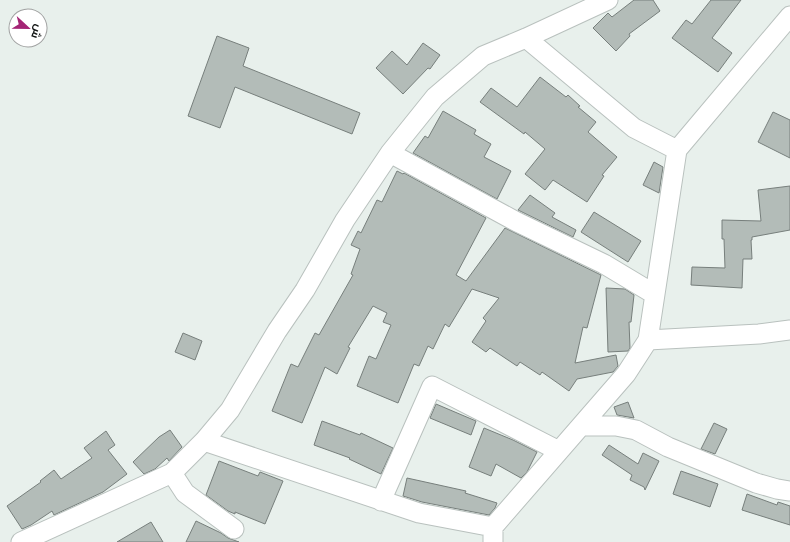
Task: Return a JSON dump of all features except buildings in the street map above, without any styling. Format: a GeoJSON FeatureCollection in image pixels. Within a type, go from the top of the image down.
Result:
{"type":"FeatureCollection","features":[{"type":"Feature","properties":{"kind":"street"},"geometry":{"type":"LineString","coordinates":[[21,542],[172,473],[204,442],[230,410],[313,276],[345,220],[390,153],[435,97],[483,56],[608,0]]}},
{"type":"Feature","properties":{"kind":"street"},"geometry":{"type":"LineString","coordinates":[[204,442],[380,501],[493,534],[559,451],[626,374],[648,340],[677,150],[790,16]]}},
{"type":"Feature","properties":{"kind":"street"},"geometry":{"type":"LineString","coordinates":[[526,38],[634,128],[677,150]]}},
{"type":"Feature","properties":{"kind":"street"},"geometry":{"type":"LineString","coordinates":[[390,153],[517,222],[604,264],[654,294]]}},
{"type":"Feature","properties":{"kind":"street"},"geometry":{"type":"LineString","coordinates":[[648,340],[759,334],[790,330]]}},
{"type":"Feature","properties":{"kind":"street"},"geometry":{"type":"LineString","coordinates":[[380,501],[432,386],[559,451]]}},
{"type":"Feature","properties":{"kind":"street"},"geometry":{"type":"LineString","coordinates":[[581,426],[616,426],[636,430],[668,447],[756,483],[776,489],[790,491]]}},
{"type":"Feature","properties":{"kind":"street"},"geometry":{"type":"LineString","coordinates":[[172,473],[185,493],[234,529]]}}]}
